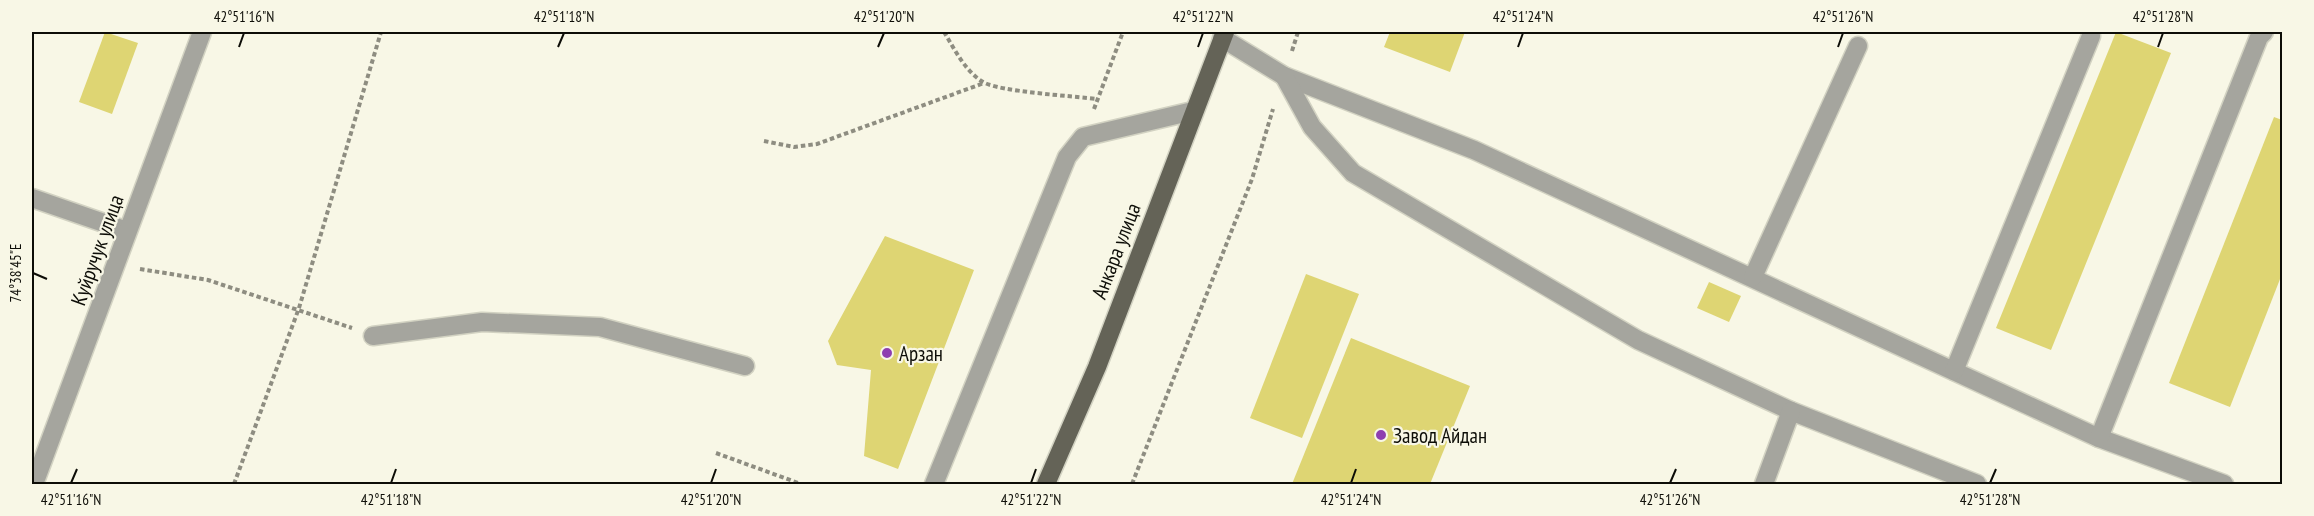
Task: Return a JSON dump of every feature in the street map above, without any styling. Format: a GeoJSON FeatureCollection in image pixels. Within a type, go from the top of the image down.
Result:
{"type":"FeatureCollection","features":[{"type":"Feature","properties":{"kind":"main road","name":"Анкара улица"},"geometry":{"type":"LineString","coordinates":[[1046,484],[1097,367],[1223,35]]}},
{"type":"Feature","properties":{"kind":"street","name":"Куйручук улица"},"geometry":{"type":"LineString","coordinates":[[34,484],[202,32]]}},
{"type":"Feature","properties":{"kind":"street"},"geometry":{"type":"LineString","coordinates":[[2099,438],[2259,37],[2264,32]]}},
{"type":"Feature","properties":{"kind":"street"},"geometry":{"type":"LineString","coordinates":[[1223,35],[1284,76],[1474,150],[2099,438],[2224,484]]}},
{"type":"Feature","properties":{"kind":"street"},"geometry":{"type":"LineString","coordinates":[[1954,371],[2091,36]]}},
{"type":"Feature","properties":{"kind":"street"},"geometry":{"type":"LineString","coordinates":[[1753,277],[1858,46]]}},
{"type":"Feature","properties":{"kind":"street"},"geometry":{"type":"LineString","coordinates":[[1284,76],[1312,128],[1353,173],[1638,340],[1791,411],[1977,484]]}},
{"type":"Feature","properties":{"kind":"street"},"geometry":{"type":"LineString","coordinates":[[934,484],[1067,157],[1083,137],[1193,111]]}},
{"type":"Feature","properties":{"kind":"street"},"geometry":{"type":"LineString","coordinates":[[32,198],[127,231]]}},
{"type":"Feature","properties":{"kind":"street"},"geometry":{"type":"LineString","coordinates":[[373,336],[482,322],[600,327],[745,366]]}},
{"type":"Feature","properties":{"kind":"street"},"geometry":{"type":"LineString","coordinates":[[1764,484],[1791,411]]}},
{"type":"Feature","properties":{"kind":"path"},"geometry":{"type":"LineString","coordinates":[[234,484],[299,308],[381,32]]}},
{"type":"Feature","properties":{"kind":"path"},"geometry":{"type":"LineString","coordinates":[[944,32],[964,65],[984,82],[1001,87],[1097,99]]}},
{"type":"Feature","properties":{"kind":"path"},"geometry":{"type":"LineString","coordinates":[[1083,137],[1123,32]]}},
{"type":"Feature","properties":{"kind":"path"},"geometry":{"type":"LineString","coordinates":[[1132,484],[1252,178],[1298,32]]}},
{"type":"Feature","properties":{"kind":"path"},"geometry":{"type":"LineString","coordinates":[[764,141],[794,147],[817,144],[984,82]]}},
{"type":"Feature","properties":{"kind":"path"},"geometry":{"type":"LineString","coordinates":[[116,265],[208,280],[299,308],[373,336]]}},
{"type":"Feature","properties":{"kind":"path"},"geometry":{"type":"LineString","coordinates":[[716,453],[801,484]]}},
{"type":"Feature","properties":{"kind":"building"},"geometry":{"type":"Polygon","coordinates":[[[105,32],[138,43],[112,114],[79,102],[105,32]]]}},
{"type":"Feature","properties":{"kind":"building"},"geometry":{"type":"Polygon","coordinates":[[[1390,32],[1465,32],[1450,72],[1384,47],[1390,32]]]}},
{"type":"Feature","properties":{"kind":"building"},"geometry":{"type":"Polygon","coordinates":[[[2116,32],[2171,53],[2051,350],[1996,328],[2116,32]]]}},
{"type":"Feature","properties":{"kind":"building"},"geometry":{"type":"Polygon","coordinates":[[[2274,117],[2282,120],[2282,274],[2230,407],[2169,383],[2274,117]]]}},
{"type":"Feature","properties":{"kind":"building","name":"Арзан"},"geometry":{"type":"Polygon","coordinates":[[[885,236],[974,270],[898,469],[864,456],[871,370],[837,365],[828,341],[885,236]]]}},
{"type":"Feature","properties":{"kind":"building"},"geometry":{"type":"Polygon","coordinates":[[[1306,274],[1359,294],[1302,438],[1250,418],[1306,274]]]}},
{"type":"Feature","properties":{"kind":"building"},"geometry":{"type":"Polygon","coordinates":[[[1709,282],[1741,296],[1729,322],[1697,308],[1709,282]]]}},
{"type":"Feature","properties":{"kind":"building","name":"Завод Айдан"},"geometry":{"type":"Polygon","coordinates":[[[1351,338],[1470,386],[1430,484],[1292,484],[1351,338]]]}},
{"type":"Feature","properties":{"kind":"place","name":"Арзан"},"geometry":{"type":"Point","coordinates":[887,353]}},
{"type":"Feature","properties":{"kind":"place","name":"Завод Айдан"},"geometry":{"type":"Point","coordinates":[1381,435]}}]}
